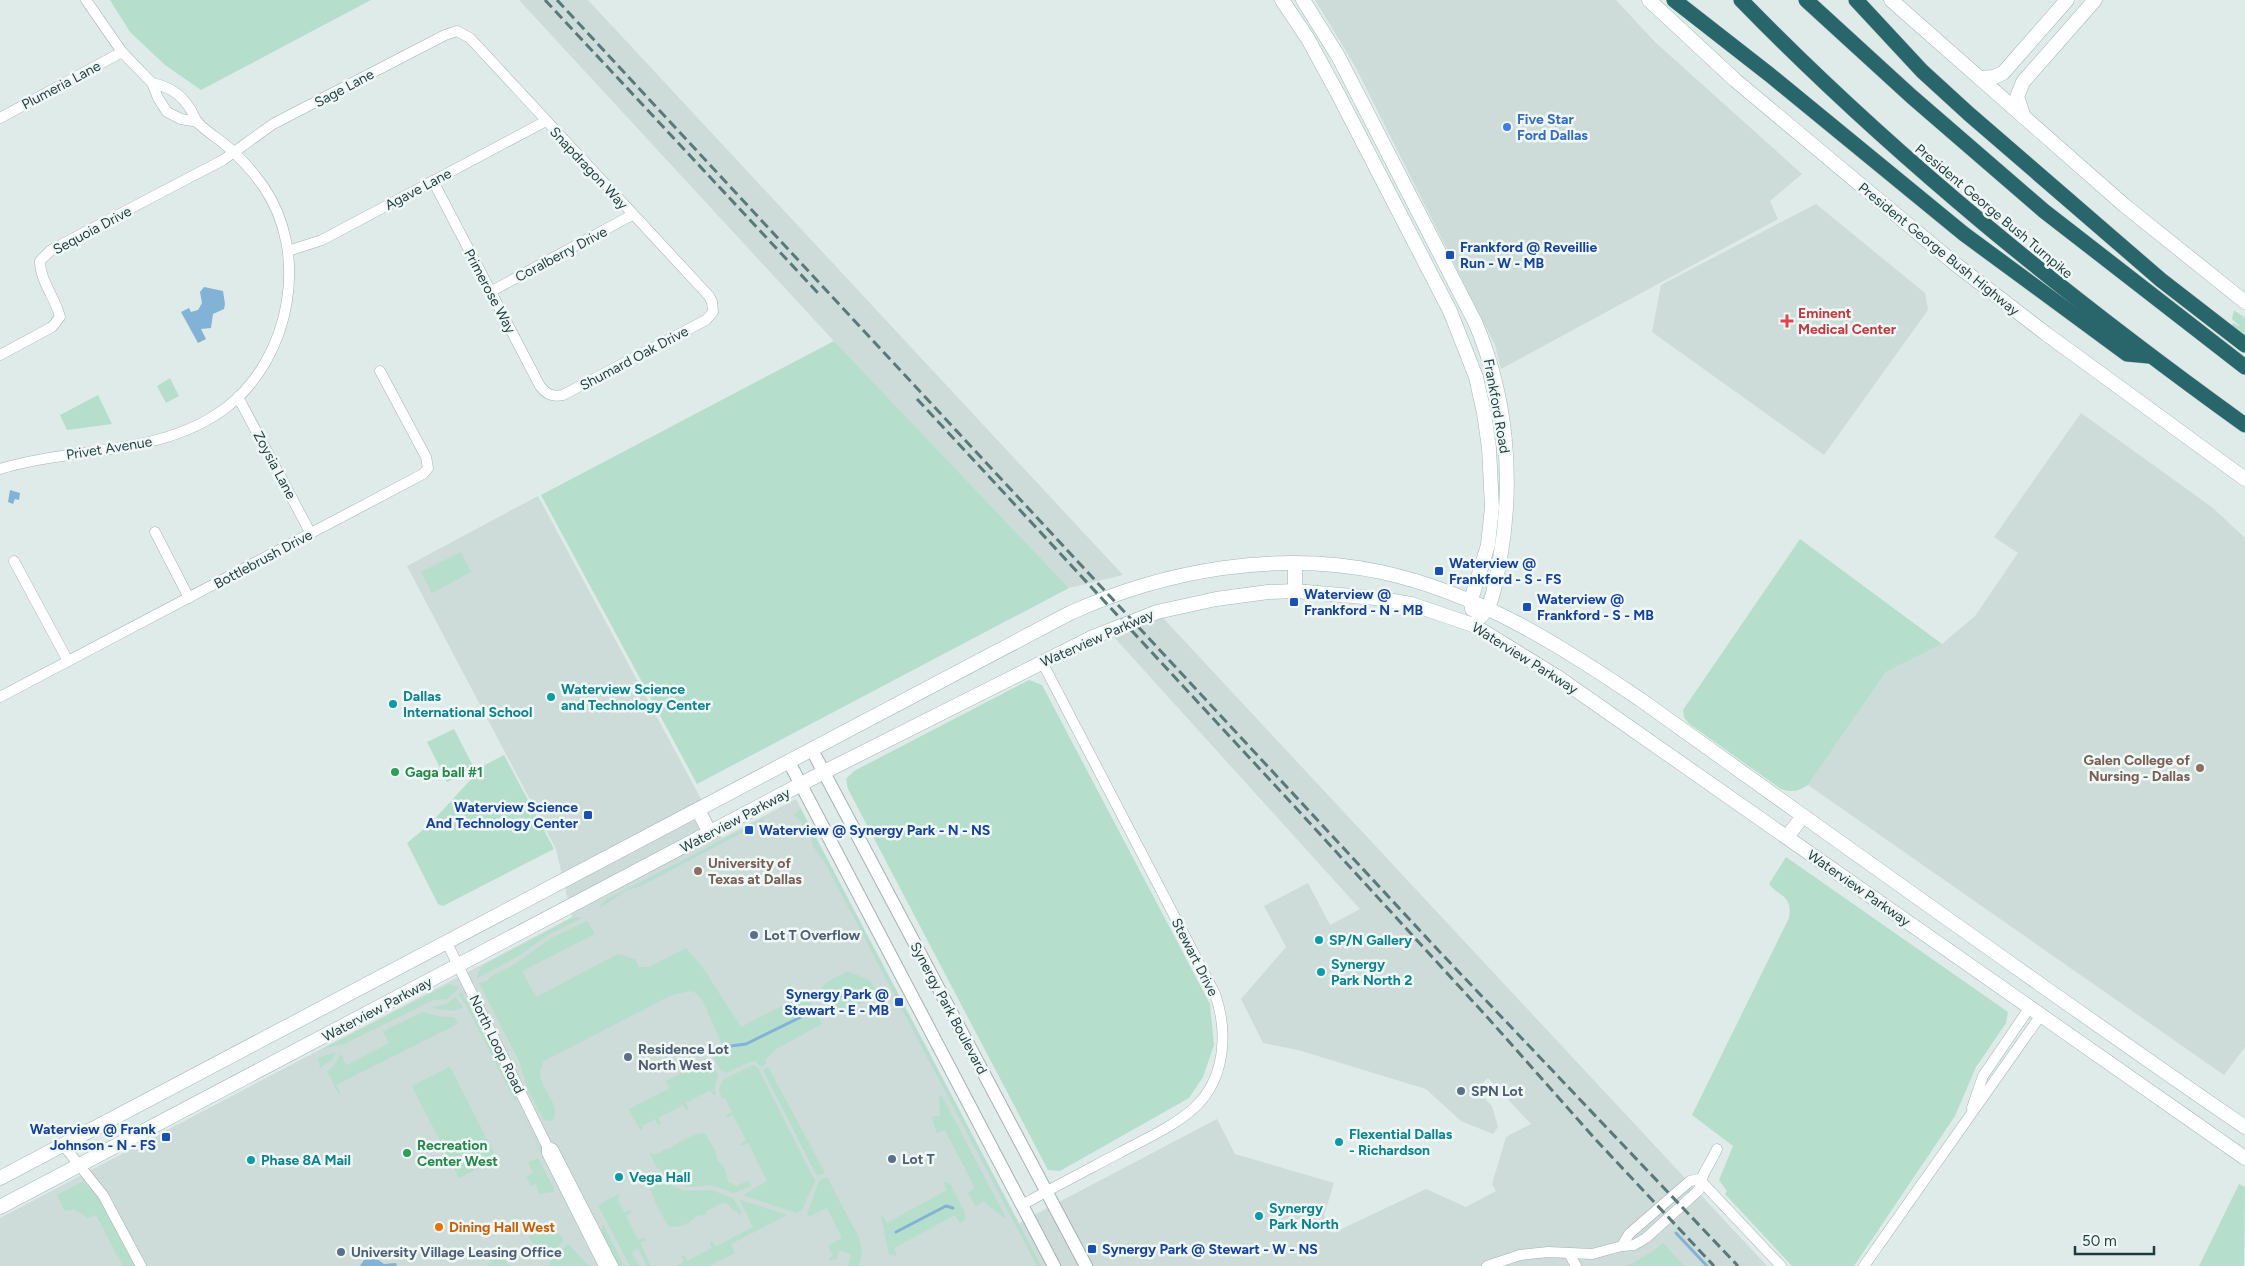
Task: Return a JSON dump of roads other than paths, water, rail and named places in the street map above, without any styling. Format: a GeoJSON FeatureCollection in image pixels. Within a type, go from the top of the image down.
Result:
{"type":"FeatureCollection","features":[{"type":"Feature","properties":{"kind":"highway"},"geometry":{"type":"LineString","coordinates":[[1674,0],[1770,74],[1946,220],[2004,265],[2127,354],[2151,356]]}},
{"type":"Feature","properties":{"kind":"highway","name":"President George Bush Turnpike"},"geometry":{"type":"LineString","coordinates":[[1741,0],[1793,54],[1941,189],[2068,294],[2245,424]]}},
{"type":"Feature","properties":{"kind":"highway"},"geometry":{"type":"LineString","coordinates":[[1806,0],[1911,96],[2044,211],[2245,368]]}},
{"type":"Feature","properties":{"kind":"highway"},"geometry":{"type":"LineString","coordinates":[[1856,0],[1922,71],[1969,114],[2161,280],[2245,345]]}},
{"type":"Feature","properties":{"kind":"main road","name":"Frankford Road"},"geometry":{"type":"LineString","coordinates":[[1282,0],[1308,39],[1338,94],[1450,311],[1476,378],[1489,448],[1492,507],[1488,545],[1471,600],[1473,625]]}},
{"type":"Feature","properties":{"kind":"main road","name":"Frankford Road"},"geometry":{"type":"LineString","coordinates":[[1303,0],[1338,56],[1476,322],[1490,359],[1502,421],[1507,461],[1507,494],[1502,548],[1488,608],[1473,625]]}},
{"type":"Feature","properties":{"kind":"main road","name":"President George Bush Highway"},"geometry":{"type":"LineString","coordinates":[[1650,0],[1731,76],[1950,260],[2045,334],[2245,479]]}},
{"type":"Feature","properties":{"kind":"main road"},"geometry":{"type":"LineString","coordinates":[[1891,0],[2154,230],[2245,302]]}},
{"type":"Feature","properties":{"kind":"main road"},"geometry":{"type":"LineString","coordinates":[[1980,78],[1994,77],[2003,73],[2067,0]]}},
{"type":"Feature","properties":{"kind":"main road"},"geometry":{"type":"LineString","coordinates":[[2024,118],[2017,97],[2023,82],[2095,0]]}},
{"type":"Feature","properties":{"kind":"main road"},"geometry":{"type":"LineString","coordinates":[[1338,94],[1353,86]]}},
{"type":"Feature","properties":{"kind":"main road"},"geometry":{"type":"LineString","coordinates":[[1295,565],[1295,591]]}},
{"type":"Feature","properties":{"kind":"main road","name":"Waterview Parkway"},"geometry":{"type":"LineString","coordinates":[[0,1178],[1051,622],[1102,599],[1136,587],[1200,572],[1235,567],[1295,565],[1334,565],[1360,568],[1420,583],[1471,600],[1578,657],[1669,719],[2056,996],[2245,1126]]}},
{"type":"Feature","properties":{"kind":"main road","name":"Waterview Parkway"},"geometry":{"type":"LineString","coordinates":[[0,1207],[824,772],[1042,662],[1124,623],[1157,612],[1216,598],[1295,591],[1375,598],[1411,604],[1473,625],[1559,678],[2245,1158]]}},
{"type":"Feature","properties":{"kind":"main road"},"geometry":{"type":"LineString","coordinates":[[698,810],[710,833]]}},
{"type":"Feature","properties":{"kind":"main road"},"geometry":{"type":"LineString","coordinates":[[1787,837],[1803,816]]}},
{"type":"Feature","properties":{"kind":"main road"},"geometry":{"type":"LineString","coordinates":[[2036,1011],[2044,987]]}},
{"type":"Feature","properties":{"kind":"main road"},"geometry":{"type":"LineString","coordinates":[[2036,1011],[2056,996]]}},
{"type":"Feature","properties":{"kind":"street"},"geometry":{"type":"LineString","coordinates":[[86,0],[122,52],[152,83],[158,98],[167,112],[181,119],[198,122]]}},
{"type":"Feature","properties":{"kind":"street","name":"Snapdragon Way"},"geometry":{"type":"LineString","coordinates":[[457,31],[470,38],[708,296],[712,302],[713,312]]}},
{"type":"Feature","properties":{"kind":"street","name":"Sage Lane"},"geometry":{"type":"LineString","coordinates":[[235,153],[273,124],[444,35],[457,31]]}},
{"type":"Feature","properties":{"kind":"street","name":"Plumeria Lane"},"geometry":{"type":"LineString","coordinates":[[0,118],[122,52]]}},
{"type":"Feature","properties":{"kind":"street"},"geometry":{"type":"LineString","coordinates":[[152,83],[168,87],[182,96],[198,122]]}},
{"type":"Feature","properties":{"kind":"street","name":"Agave Lane"},"geometry":{"type":"LineString","coordinates":[[288,251],[322,240],[546,121]]}},
{"type":"Feature","properties":{"kind":"street","name":"Privet Avenue"},"geometry":{"type":"LineString","coordinates":[[0,469],[41,458],[140,444],[161,439],[204,421],[238,397],[266,361],[281,328],[287,296],[288,251],[280,222],[270,199],[255,175],[235,153],[198,122]]}},
{"type":"Feature","properties":{"kind":"street","name":"Sequoia Drive"},"geometry":{"type":"LineString","coordinates":[[0,355],[52,327],[60,317],[57,305],[40,273],[40,261],[51,250],[235,153]]}},
{"type":"Feature","properties":{"kind":"street","name":"Primerose Way"},"geometry":{"type":"LineString","coordinates":[[433,181],[540,386],[552,396]]}},
{"type":"Feature","properties":{"kind":"street","name":"Coralberry Drive"},"geometry":{"type":"LineString","coordinates":[[490,292],[632,215]]}},
{"type":"Feature","properties":{"kind":"street","name":"Shumard Oak Drive"},"geometry":{"type":"LineString","coordinates":[[552,396],[563,395],[706,320],[713,312]]}},
{"type":"Feature","properties":{"kind":"street","name":"Bottlebrush Drive"},"geometry":{"type":"LineString","coordinates":[[0,698],[423,474],[428,468],[426,457],[380,371]]}},
{"type":"Feature","properties":{"kind":"street","name":"Zoysia Lane"},"geometry":{"type":"LineString","coordinates":[[238,397],[311,534]]}},
{"type":"Feature","properties":{"kind":"street"},"geometry":{"type":"LineString","coordinates":[[155,532],[189,598]]}},
{"type":"Feature","properties":{"kind":"street"},"geometry":{"type":"LineString","coordinates":[[14,561],[68,661]]}},
{"type":"Feature","properties":{"kind":"street","name":"Stewart Drive"},"geometry":{"type":"LineString","coordinates":[[1022,1205],[1150,1136],[1194,1108],[1215,1076],[1223,1049],[1221,1013],[1216,994],[1042,662]]}},
{"type":"Feature","properties":{"kind":"street","name":"Synergy Park Boulevard"},"geometry":{"type":"LineString","coordinates":[[812,750],[1086,1266]]}},
{"type":"Feature","properties":{"kind":"street","name":"Synergy Park Boulevard"},"geometry":{"type":"LineString","coordinates":[[789,762],[1054,1266]]}},
{"type":"Feature","properties":{"kind":"street","name":"North Loop Road"},"geometry":{"type":"LineString","coordinates":[[446,943],[548,1146],[553,1150],[613,1266]]}},
{"type":"Feature","properties":{"kind":"street"},"geometry":{"type":"LineString","coordinates":[[1864,1266],[1970,1114],[2036,1011]]}},
{"type":"Feature","properties":{"kind":"street"},"geometry":{"type":"LineString","coordinates":[[63,1145],[81,1165],[103,1195],[141,1266]]}},
{"type":"Feature","properties":{"kind":"street","name":"North Loop Road"},"geometry":{"type":"LineString","coordinates":[[548,1146],[547,1153],[604,1266]]}},
{"type":"Feature","properties":{"kind":"street"},"geometry":{"type":"LineString","coordinates":[[1487,1266],[1520,1255],[1548,1252],[1592,1254],[1622,1246],[1629,1234],[1690,1181],[1699,1179],[1709,1166],[1717,1149]]}},
{"type":"Feature","properties":{"kind":"street"},"geometry":{"type":"LineString","coordinates":[[1699,1179],[1781,1266]]}},
{"type":"Feature","properties":{"kind":"street"},"geometry":{"type":"LineString","coordinates":[[1570,1254],[1576,1266]]}},
{"type":"Feature","properties":{"kind":"water"},"geometry":{"type":"Polygon","coordinates":[[[204,287],[223,291],[225,304],[224,309],[213,314],[211,328],[201,329],[206,339],[198,343],[181,312],[189,308],[191,312],[198,310],[202,303],[200,292],[204,287]]]}},
{"type":"Feature","properties":{"kind":"water"},"geometry":{"type":"Polygon","coordinates":[[[10,490],[20,493],[19,500],[15,499],[13,504],[8,502],[10,490]]]}},
{"type":"Feature","properties":{"kind":"water"},"geometry":{"type":"Polygon","coordinates":[[[369,1258],[377,1259],[384,1264],[396,1263],[397,1266],[360,1266],[364,1260],[369,1258]]]}},
{"type":"Feature","properties":{"kind":"waterway"},"geometry":{"type":"LineString","coordinates":[[839,996],[853,992],[862,993]]}},
{"type":"Feature","properties":{"kind":"waterway"},"geometry":{"type":"LineString","coordinates":[[723,1047],[746,1044],[801,1017]]}},
{"type":"Feature","properties":{"kind":"waterway"},"geometry":{"type":"LineString","coordinates":[[896,1232],[946,1206],[953,1208]]}},
{"type":"Feature","properties":{"kind":"waterway"},"geometry":{"type":"LineString","coordinates":[[1676,1233],[1707,1266]]}},
{"type":"Feature","properties":{"kind":"railway"},"geometry":{"type":"LineString","coordinates":[[545,0],[818,293]]}},
{"type":"Feature","properties":{"kind":"railway"},"geometry":{"type":"LineString","coordinates":[[557,0],[1438,950],[1738,1266]]}},
{"type":"Feature","properties":{"kind":"railway"},"geometry":{"type":"LineString","coordinates":[[917,399],[1296,808],[1488,1018],[1597,1141],[1714,1266]]}},
{"type":"Feature","properties":{"kind":"place","name":"Five Star Ford Dallas"},"geometry":{"type":"Point","coordinates":[1507,127]}},
{"type":"Feature","properties":{"kind":"place","name":"Frankford @ Reveillie Run - W - MB"},"geometry":{"type":"Point","coordinates":[1450,255]}},
{"type":"Feature","properties":{"kind":"place","name":"Eminent Medical Center"},"geometry":{"type":"Point","coordinates":[1787,321]}},
{"type":"Feature","properties":{"kind":"place","name":"Waterview @ Frankford - S - FS"},"geometry":{"type":"Point","coordinates":[1439,571]}},
{"type":"Feature","properties":{"kind":"place","name":"Waterview @ Frankford - N - MB"},"geometry":{"type":"Point","coordinates":[1294,602]}},
{"type":"Feature","properties":{"kind":"place","name":"Waterview @ Frankford - S - MB"},"geometry":{"type":"Point","coordinates":[1527,607]}},
{"type":"Feature","properties":{"kind":"place","name":"Waterview Science and Technology Center"},"geometry":{"type":"Point","coordinates":[551,697]}},
{"type":"Feature","properties":{"kind":"place","name":"Dallas International School"},"geometry":{"type":"Point","coordinates":[393,704]}},
{"type":"Feature","properties":{"kind":"place","name":"Galen College of Nursing - Dallas"},"geometry":{"type":"Point","coordinates":[2200,768]}},
{"type":"Feature","properties":{"kind":"place","name":"Gaga ball #1"},"geometry":{"type":"Point","coordinates":[395,772]}},
{"type":"Feature","properties":{"kind":"place","name":"Waterview Science And Technology Center"},"geometry":{"type":"Point","coordinates":[588,815]}},
{"type":"Feature","properties":{"kind":"place","name":"Waterview @ Synergy Park - N - NS"},"geometry":{"type":"Point","coordinates":[749,830]}},
{"type":"Feature","properties":{"kind":"place","name":"University of Texas at Dallas"},"geometry":{"type":"Point","coordinates":[698,871]}},
{"type":"Feature","properties":{"kind":"place","name":"Lot T Overflow"},"geometry":{"type":"Point","coordinates":[754,935]}},
{"type":"Feature","properties":{"kind":"place","name":"SP/N Gallery"},"geometry":{"type":"Point","coordinates":[1319,940]}},
{"type":"Feature","properties":{"kind":"place","name":"Synergy Park North 2"},"geometry":{"type":"Point","coordinates":[1321,972]}},
{"type":"Feature","properties":{"kind":"place","name":"Synergy Park @ Stewart - E - MB"},"geometry":{"type":"Point","coordinates":[899,1002]}},
{"type":"Feature","properties":{"kind":"place","name":"Residence Lot North West"},"geometry":{"type":"Point","coordinates":[628,1057]}},
{"type":"Feature","properties":{"kind":"place","name":"SPN Lot"},"geometry":{"type":"Point","coordinates":[1461,1091]}},
{"type":"Feature","properties":{"kind":"place","name":"Waterview @ Frank Johnson - N - FS"},"geometry":{"type":"Point","coordinates":[166,1137]}},
{"type":"Feature","properties":{"kind":"place","name":"Flexential Dallas - Richardson"},"geometry":{"type":"Point","coordinates":[1339,1142]}},
{"type":"Feature","properties":{"kind":"place","name":"Recreation Center West"},"geometry":{"type":"Point","coordinates":[407,1153]}},
{"type":"Feature","properties":{"kind":"place","name":"Lot T"},"geometry":{"type":"Point","coordinates":[892,1159]}},
{"type":"Feature","properties":{"kind":"place","name":"Phase 8A Mail"},"geometry":{"type":"Point","coordinates":[251,1160]}},
{"type":"Feature","properties":{"kind":"place","name":"Vega Hall"},"geometry":{"type":"Point","coordinates":[619,1177]}},
{"type":"Feature","properties":{"kind":"place","name":"Synergy Park North"},"geometry":{"type":"Point","coordinates":[1259,1216]}},
{"type":"Feature","properties":{"kind":"place","name":"Dining Hall West"},"geometry":{"type":"Point","coordinates":[439,1227]}},
{"type":"Feature","properties":{"kind":"place","name":"Synergy Park @ Stewart - W - NS"},"geometry":{"type":"Point","coordinates":[1092,1249]}},
{"type":"Feature","properties":{"kind":"place","name":"University Village Leasing Office"},"geometry":{"type":"Point","coordinates":[341,1252]}}]}
